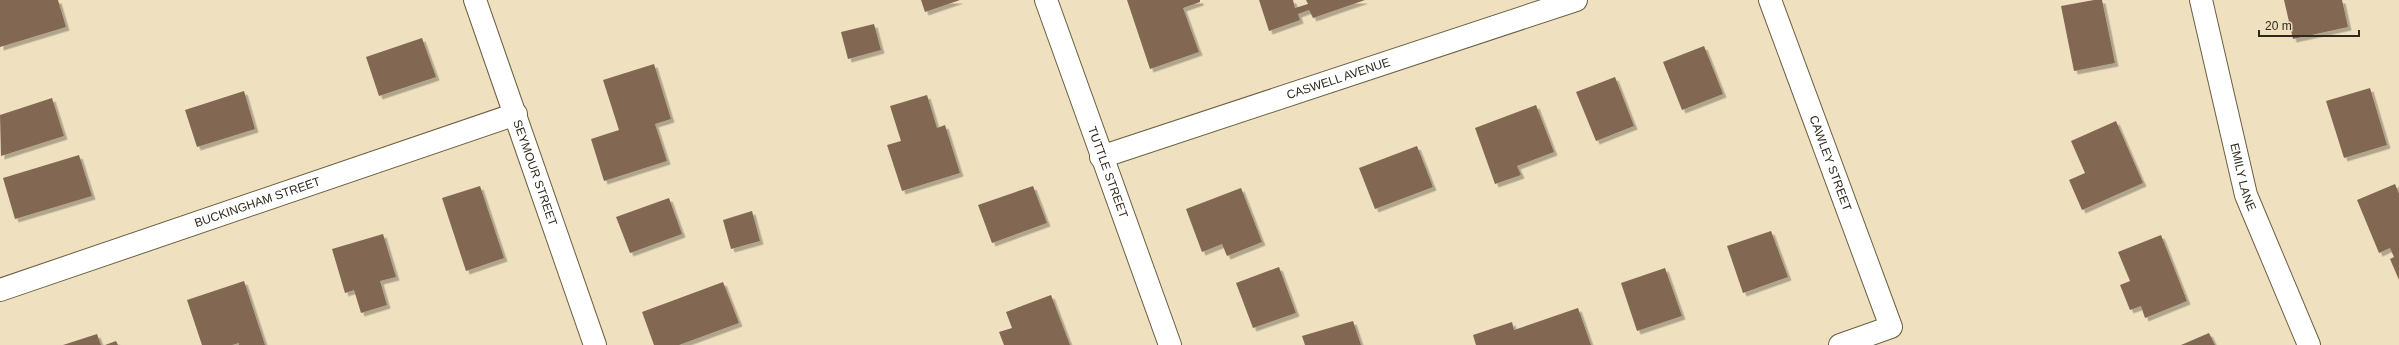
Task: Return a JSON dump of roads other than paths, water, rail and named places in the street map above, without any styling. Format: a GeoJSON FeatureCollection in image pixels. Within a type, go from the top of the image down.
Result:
{"type":"FeatureCollection","features":[{"type":"Feature","properties":{"kind":"street","name":"SEYMOUR STREET"},"geometry":{"type":"LineString","coordinates":[[475,0],[516,114],[595,345]]}},
{"type":"Feature","properties":{"kind":"street","name":"TUTTLE STREET"},"geometry":{"type":"LineString","coordinates":[[1046,0],[1101,157],[1170,345]]}},
{"type":"Feature","properties":{"kind":"street","name":"CASWELL AVENUE"},"geometry":{"type":"LineString","coordinates":[[1101,157],[1576,0]]}},
{"type":"Feature","properties":{"kind":"street","name":"CAWLEY STREET"},"geometry":{"type":"LineString","coordinates":[[1770,0],[1891,327],[1840,345]]}},
{"type":"Feature","properties":{"kind":"street","name":"EMILY LANE"},"geometry":{"type":"LineString","coordinates":[[2201,0],[2246,195],[2309,345]]}},
{"type":"Feature","properties":{"kind":"street","name":"BUCKINGHAM STREET"},"geometry":{"type":"LineString","coordinates":[[0,290],[516,114]]}}]}
